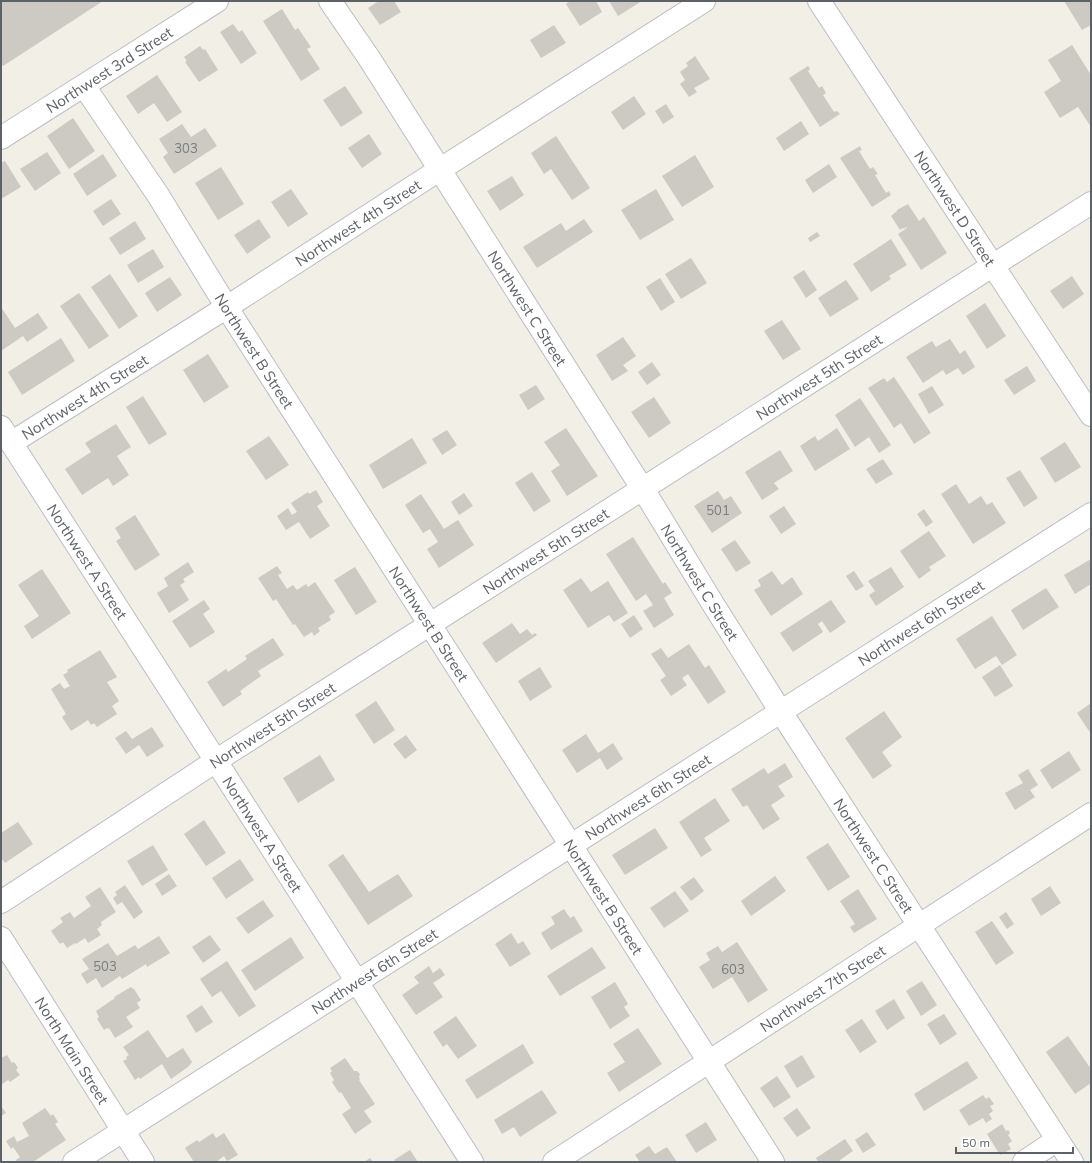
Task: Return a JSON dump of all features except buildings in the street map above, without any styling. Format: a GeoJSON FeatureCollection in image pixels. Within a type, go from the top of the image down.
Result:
{"type":"FeatureCollection","features":[{"type":"Feature","properties":{"kind":"street","name":"Northwest 3rd Street"},"geometry":{"type":"LineString","coordinates":[[1,138],[217,1]]}},
{"type":"Feature","properties":{"kind":"street","name":"Northwest C Street"},"geometry":{"type":"LineString","coordinates":[[330,1],[369,58],[781,712],[1072,1162]]}},
{"type":"Feature","properties":{"kind":"street","name":"Northwest 4th Street"},"geometry":{"type":"LineString","coordinates":[[6,435],[227,307],[704,1]]}},
{"type":"Feature","properties":{"kind":"street","name":"Northwest D Street"},"geometry":{"type":"LineString","coordinates":[[819,1],[1091,415]]}},
{"type":"Feature","properties":{"kind":"street","name":"Northwest B Street"},"geometry":{"type":"LineString","coordinates":[[84,86],[158,195],[227,307],[773,1162]]}},
{"type":"Feature","properties":{"kind":"street","name":"Northwest 5th Street"},"geometry":{"type":"LineString","coordinates":[[1,902],[216,761],[1091,203]]}},
{"type":"Feature","properties":{"kind":"street","name":"Northwest A Street"},"geometry":{"type":"LineString","coordinates":[[6,435],[472,1162]]}},
{"type":"Feature","properties":{"kind":"street","name":"Northwest 6th Street"},"geometry":{"type":"LineString","coordinates":[[74,1162],[1091,514]]}},
{"type":"Feature","properties":{"kind":"street","name":"Northwest 7th Street"},"geometry":{"type":"LineString","coordinates":[[554,1162],[1091,814]]}},
{"type":"Feature","properties":{"kind":"street","name":"North Main Street"},"geometry":{"type":"LineString","coordinates":[[1,938],[143,1162]]}},
{"type":"Feature","properties":{"kind":"street"},"geometry":{"type":"LineString","coordinates":[[1024,1162],[1057,1140]]}}]}
